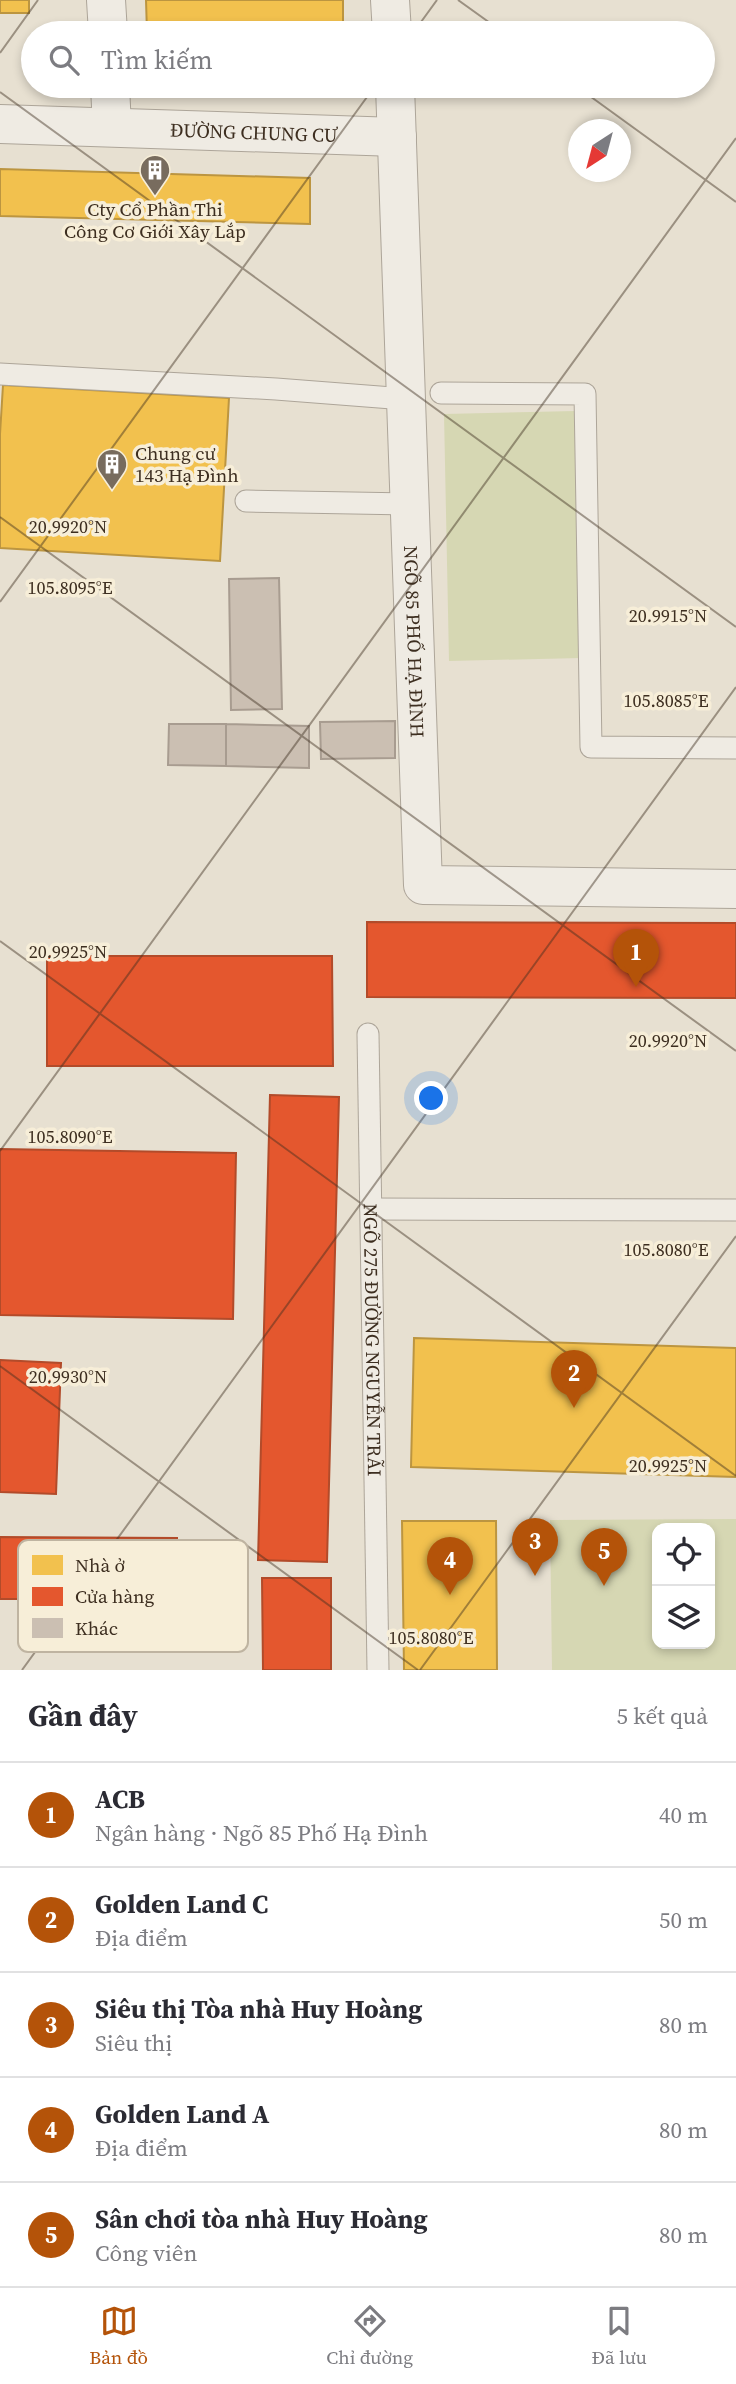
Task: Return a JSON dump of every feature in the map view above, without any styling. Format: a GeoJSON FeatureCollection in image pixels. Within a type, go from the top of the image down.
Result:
{"type":"FeatureCollection","features":[{"type":"Feature","properties":{"kind":"street"},"geometry":{"type":"LineString","coordinates":[[106,0],[107,21]]}},
{"type":"Feature","properties":{"kind":"street"},"geometry":{"type":"LineString","coordinates":[[390,0],[391,21]]}},
{"type":"Feature","properties":{"kind":"street"},"geometry":{"type":"LineString","coordinates":[[111,98],[112,127]]}},
{"type":"Feature","properties":{"kind":"street","name":"NGÕ 85 PHỐ HẠ ĐÌNH"},"geometry":{"type":"LineString","coordinates":[[395,98],[423,396],[409,503],[423,885],[736,889]]}},
{"type":"Feature","properties":{"kind":"street","name":"ĐƯỜNG CHUNG CƯ"},"geometry":{"type":"LineString","coordinates":[[0,124],[397,137]]}},
{"type":"Feature","properties":{"kind":"lane"},"geometry":{"type":"LineString","coordinates":[[0,374],[423,396],[585,394],[591,747],[736,748]]}},
{"type":"Feature","properties":{"kind":"lane"},"geometry":{"type":"LineString","coordinates":[[246,501],[409,503]]}},
{"type":"Feature","properties":{"kind":"lane"},"geometry":{"type":"LineString","coordinates":[[368,1034],[371,1209]]}},
{"type":"Feature","properties":{"kind":"lane","name":"NGÕ 275 ĐƯỜNG NGUYỄN TRÃI"},"geometry":{"type":"LineString","coordinates":[[378,1670],[371,1209],[736,1210]]}},
{"type":"Feature","properties":{"kind":"green space"},"geometry":{"type":"Polygon","coordinates":[[[575,411],[581,658],[449,661],[444,414],[575,411]]]}},
{"type":"Feature","properties":{"kind":"green space"},"geometry":{"type":"Polygon","coordinates":[[[736,1519],[736,1670],[552,1670],[550,1520],[736,1519]]]}},
{"type":"Feature","properties":{"kind":"building: Nhà ở"},"geometry":{"type":"Polygon","coordinates":[[[0,0],[29,0],[29,13],[0,13],[0,0]]]}},
{"type":"Feature","properties":{"kind":"building: Nhà ở"},"geometry":{"type":"Polygon","coordinates":[[[146,0],[343,0],[343,21],[147,21],[146,0]]]}},
{"type":"Feature","properties":{"kind":"building: Nhà ở","name":"Cty Cổ Phần Thi Công Cơ Giới Xây Lắp"},"geometry":{"type":"Polygon","coordinates":[[[0,169],[310,178],[310,224],[0,216],[0,169]]]}},
{"type":"Feature","properties":{"kind":"building: Nhà ở","name":"Chung cư 143 Hạ Đình"},"geometry":{"type":"Polygon","coordinates":[[[3,385],[229,398],[220,561],[0,548],[3,385]]]}},
{"type":"Feature","properties":{"kind":"building: Nhà ở"},"geometry":{"type":"Polygon","coordinates":[[[414,1338],[736,1348],[736,1477],[411,1467],[414,1338]]]}},
{"type":"Feature","properties":{"kind":"building: Nhà ở"},"geometry":{"type":"Polygon","coordinates":[[[402,1521],[496,1521],[497,1670],[404,1670],[402,1521]]]}},
{"type":"Feature","properties":{"kind":"building: Cửa hàng"},"geometry":{"type":"Polygon","coordinates":[[[367,922],[736,923],[736,998],[367,997],[367,922]]]}},
{"type":"Feature","properties":{"kind":"building: Cửa hàng"},"geometry":{"type":"Polygon","coordinates":[[[47,956],[332,956],[333,1066],[47,1066],[47,956]]]}},
{"type":"Feature","properties":{"kind":"building: Cửa hàng"},"geometry":{"type":"Polygon","coordinates":[[[270,1095],[339,1097],[327,1562],[258,1560],[270,1095]]]}},
{"type":"Feature","properties":{"kind":"building: Cửa hàng"},"geometry":{"type":"Polygon","coordinates":[[[0,1149],[236,1153],[233,1319],[0,1315],[0,1149]]]}},
{"type":"Feature","properties":{"kind":"building: Cửa hàng"},"geometry":{"type":"Polygon","coordinates":[[[0,1360],[61,1363],[56,1494],[0,1492],[0,1360]]]}},
{"type":"Feature","properties":{"kind":"building: Cửa hàng"},"geometry":{"type":"Polygon","coordinates":[[[0,1537],[177,1538],[18,1540],[18,1599],[0,1599],[0,1537]]]}},
{"type":"Feature","properties":{"kind":"building: Cửa hàng"},"geometry":{"type":"Polygon","coordinates":[[[262,1578],[331,1578],[331,1670],[263,1670],[262,1578]]]}},
{"type":"Feature","properties":{"kind":"building: Khác"},"geometry":{"type":"Polygon","coordinates":[[[279,578],[282,709],[231,710],[229,579],[279,578]]]}},
{"type":"Feature","properties":{"kind":"building: Khác"},"geometry":{"type":"Polygon","coordinates":[[[395,721],[395,758],[321,759],[320,722],[395,721]]]}},
{"type":"Feature","properties":{"kind":"building: Khác"},"geometry":{"type":"Polygon","coordinates":[[[169,724],[226,724],[226,766],[168,765],[169,724]]]}},
{"type":"Feature","properties":{"kind":"building: Khác"},"geometry":{"type":"Polygon","coordinates":[[[226,724],[309,726],[309,768],[226,766],[226,724]]]}},
{"type":"Feature","properties":{"kind":"place","name":"Cty Cổ Phần Thi Công Cơ Giới Xây Lắp"},"geometry":{"type":"Point","coordinates":[155,197]}},
{"type":"Feature","properties":{"kind":"place","name":"Chung cư 143 Hạ Đình"},"geometry":{"type":"Point","coordinates":[112,491]}},
{"type":"Feature","properties":{"kind":"place","name":"ACB"},"geometry":{"type":"Point","coordinates":[636,987]}},
{"type":"Feature","properties":{"kind":"place","name":"Golden Land C"},"geometry":{"type":"Point","coordinates":[574,1408]}},
{"type":"Feature","properties":{"kind":"place","name":"Siêu thị Tòa nhà Huy Hoàng"},"geometry":{"type":"Point","coordinates":[535,1576]}},
{"type":"Feature","properties":{"kind":"place","name":"Sân chơi tòa nhà Huy Hoàng"},"geometry":{"type":"Point","coordinates":[604,1586]}},
{"type":"Feature","properties":{"kind":"place","name":"Golden Land A"},"geometry":{"type":"Point","coordinates":[450,1595]}}]}
